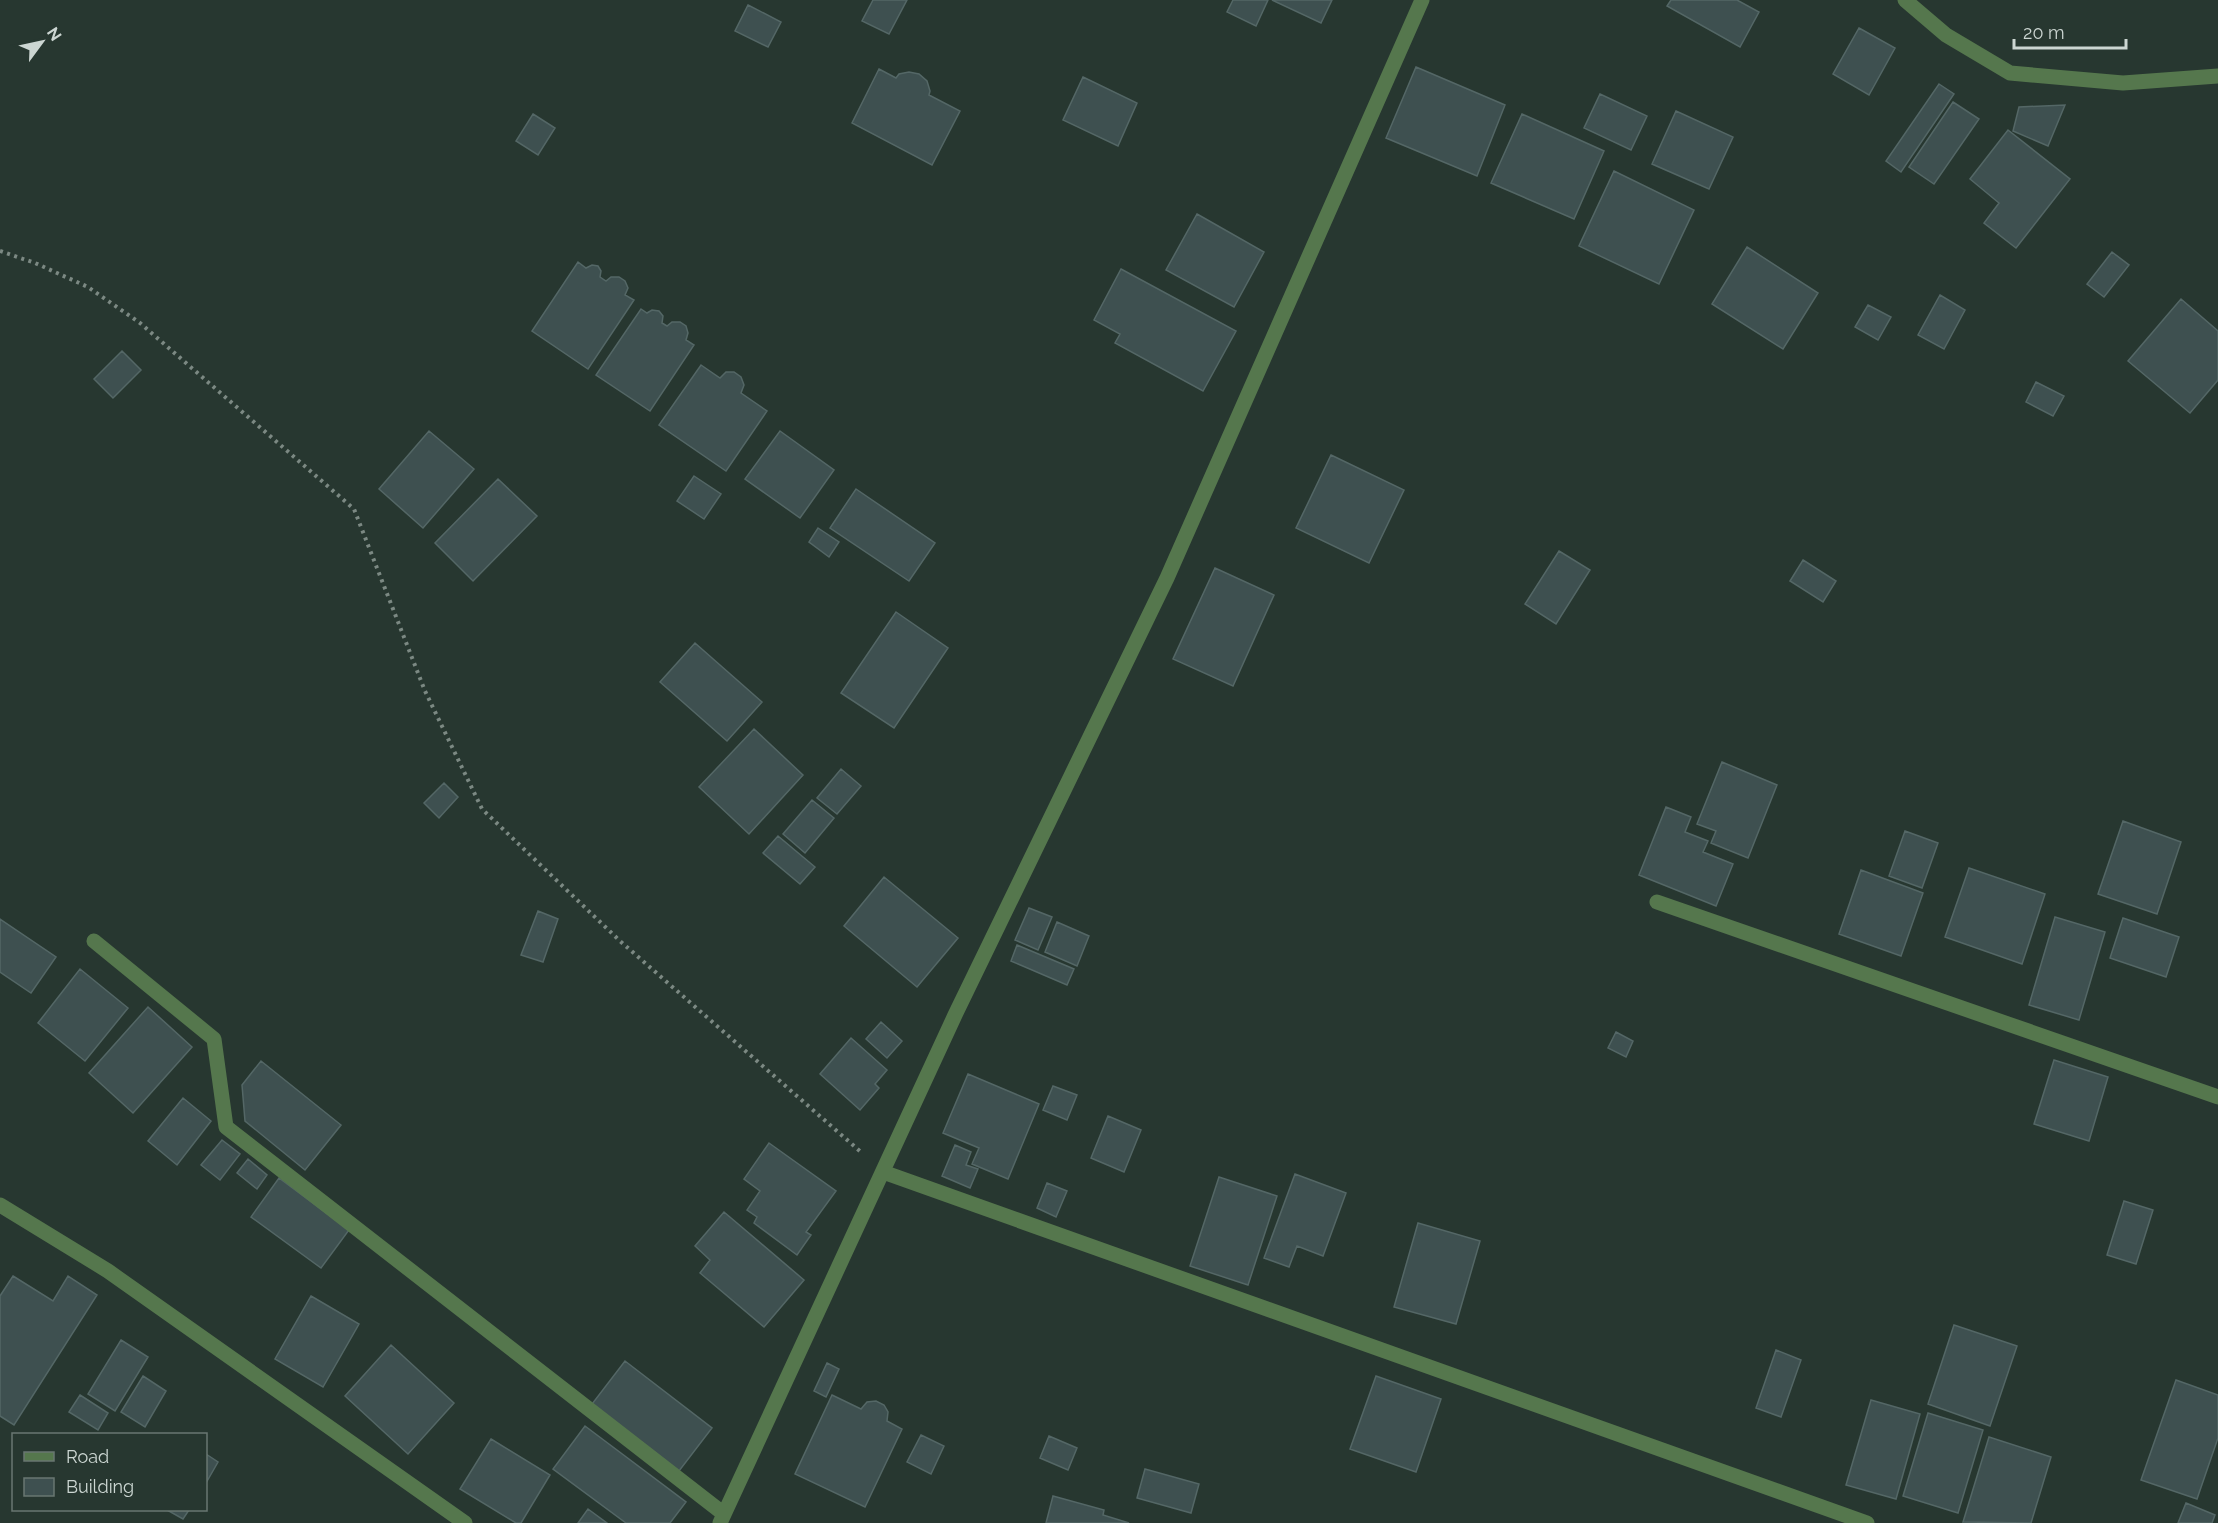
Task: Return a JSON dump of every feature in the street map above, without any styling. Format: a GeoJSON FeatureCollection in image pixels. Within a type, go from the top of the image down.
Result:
{"type":"FeatureCollection","features":[{"type":"Feature","properties":{"kind":"street"},"geometry":{"type":"LineString","coordinates":[[94,941],[214,1039],[226,1127],[722,1519],[955,1015],[1171,570],[1422,0]]}},
{"type":"Feature","properties":{"kind":"street"},"geometry":{"type":"LineString","coordinates":[[1905,0],[1946,35],[2010,73],[2123,84],[2218,76]]}},
{"type":"Feature","properties":{"kind":"street"},"geometry":{"type":"LineString","coordinates":[[1657,902],[2218,1097]]}},
{"type":"Feature","properties":{"kind":"street"},"geometry":{"type":"LineString","coordinates":[[883,1172],[1868,1523]]}},
{"type":"Feature","properties":{"kind":"street"},"geometry":{"type":"LineString","coordinates":[[0,1205],[108,1271],[465,1523]]}},
{"type":"Feature","properties":{"kind":"path"},"geometry":{"type":"LineString","coordinates":[[0,251],[35,263],[88,287],[140,323],[354,509],[425,691],[482,809],[620,941],[883,1172]]}},
{"type":"Feature","properties":{"kind":"building"},"geometry":{"type":"Polygon","coordinates":[[[873,0],[907,0],[889,34],[862,21],[873,0]]]}},
{"type":"Feature","properties":{"kind":"building"},"geometry":{"type":"Polygon","coordinates":[[[1233,0],[1268,0],[1256,26],[1227,12],[1233,0]]]}},
{"type":"Feature","properties":{"kind":"building"},"geometry":{"type":"Polygon","coordinates":[[[1272,0],[1332,0],[1321,23],[1272,0]]]}},
{"type":"Feature","properties":{"kind":"building"},"geometry":{"type":"Polygon","coordinates":[[[1671,0],[1737,0],[1759,12],[1740,47],[1667,6],[1671,0]]]}},
{"type":"Feature","properties":{"kind":"building"},"geometry":{"type":"Polygon","coordinates":[[[748,5],[781,22],[768,47],[735,31],[748,5]]]}},
{"type":"Feature","properties":{"kind":"building"},"geometry":{"type":"Polygon","coordinates":[[[1859,28],[1895,48],[1869,95],[1833,74],[1859,28]]]}},
{"type":"Feature","properties":{"kind":"building"},"geometry":{"type":"Polygon","coordinates":[[[1416,67],[1505,105],[1477,176],[1386,138],[1416,67]]]}},
{"type":"Feature","properties":{"kind":"building"},"geometry":{"type":"Polygon","coordinates":[[[879,69],[896,78],[899,74],[909,72],[919,74],[927,81],[929,95],[960,111],[932,165],[852,123],[879,69]]]}},
{"type":"Feature","properties":{"kind":"building"},"geometry":{"type":"Polygon","coordinates":[[[1083,77],[1137,103],[1118,146],[1063,120],[1083,77]]]}},
{"type":"Feature","properties":{"kind":"building"},"geometry":{"type":"Polygon","coordinates":[[[1939,84],[1954,94],[1901,172],[1886,161],[1939,84]]]}},
{"type":"Feature","properties":{"kind":"building"},"geometry":{"type":"Polygon","coordinates":[[[1600,94],[1647,116],[1631,150],[1584,128],[1600,94]]]}},
{"type":"Feature","properties":{"kind":"building"},"geometry":{"type":"Polygon","coordinates":[[[1953,102],[1979,119],[1934,184],[1909,167],[1953,102]]]}},
{"type":"Feature","properties":{"kind":"building"},"geometry":{"type":"Polygon","coordinates":[[[2065,105],[2048,146],[2013,131],[2019,107],[2065,105]]]}},
{"type":"Feature","properties":{"kind":"building"},"geometry":{"type":"Polygon","coordinates":[[[1676,111],[1733,137],[1709,189],[1652,164],[1676,111]]]}},
{"type":"Feature","properties":{"kind":"building"},"geometry":{"type":"Polygon","coordinates":[[[533,114],[555,128],[538,155],[516,141],[533,114]]]}},
{"type":"Feature","properties":{"kind":"building"},"geometry":{"type":"Polygon","coordinates":[[[1522,114],[1604,151],[1574,219],[1491,183],[1522,114]]]}},
{"type":"Feature","properties":{"kind":"building"},"geometry":{"type":"Polygon","coordinates":[[[2008,130],[2070,179],[2016,248],[1984,223],[1999,203],[1970,179],[2008,130]]]}},
{"type":"Feature","properties":{"kind":"building"},"geometry":{"type":"Polygon","coordinates":[[[1614,171],[1694,210],[1659,284],[1579,246],[1614,171]]]}},
{"type":"Feature","properties":{"kind":"building"},"geometry":{"type":"Polygon","coordinates":[[[1197,214],[1264,252],[1234,307],[1166,270],[1197,214]]]}},
{"type":"Feature","properties":{"kind":"building"},"geometry":{"type":"Polygon","coordinates":[[[1747,247],[1818,293],[1783,349],[1712,304],[1747,247]]]}},
{"type":"Feature","properties":{"kind":"building"},"geometry":{"type":"Polygon","coordinates":[[[2112,252],[2129,265],[2104,297],[2087,284],[2112,252]]]}},
{"type":"Feature","properties":{"kind":"building"},"geometry":{"type":"Polygon","coordinates":[[[578,262],[586,268],[592,265],[598,266],[601,271],[600,277],[606,281],[611,277],[619,277],[625,281],[628,288],[625,295],[634,300],[588,369],[532,331],[578,262]]]}},
{"type":"Feature","properties":{"kind":"building"},"geometry":{"type":"Polygon","coordinates":[[[1121,269],[1236,331],[1203,391],[1115,343],[1120,334],[1094,320],[1121,269]]]}},
{"type":"Feature","properties":{"kind":"building"},"geometry":{"type":"Polygon","coordinates":[[[1940,295],[1965,310],[1944,349],[1918,335],[1940,295]]]}},
{"type":"Feature","properties":{"kind":"building"},"geometry":{"type":"Polygon","coordinates":[[[2181,299],[2218,331],[2218,380],[2190,413],[2128,361],[2181,299]]]}},
{"type":"Feature","properties":{"kind":"building"},"geometry":{"type":"Polygon","coordinates":[[[1868,305],[1891,317],[1878,340],[1855,327],[1868,305]]]}},
{"type":"Feature","properties":{"kind":"building"},"geometry":{"type":"Polygon","coordinates":[[[641,309],[647,313],[652,310],[659,311],[663,316],[662,323],[667,326],[672,322],[680,322],[686,326],[688,333],[686,340],[694,345],[650,411],[596,375],[641,309]]]}},
{"type":"Feature","properties":{"kind":"building"},"geometry":{"type":"Polygon","coordinates":[[[122,351],[141,370],[113,398],[94,379],[122,351]]]}},
{"type":"Feature","properties":{"kind":"building"},"geometry":{"type":"Polygon","coordinates":[[[701,365],[720,378],[726,372],[734,372],[741,377],[744,385],[741,393],[767,411],[726,471],[659,425],[701,365]]]}},
{"type":"Feature","properties":{"kind":"building"},"geometry":{"type":"Polygon","coordinates":[[[2036,382],[2064,396],[2053,416],[2026,402],[2036,382]]]}},
{"type":"Feature","properties":{"kind":"building"},"geometry":{"type":"Polygon","coordinates":[[[429,431],[474,469],[423,528],[379,489],[429,431]]]}},
{"type":"Feature","properties":{"kind":"building"},"geometry":{"type":"Polygon","coordinates":[[[780,431],[834,470],[800,518],[745,479],[780,431]]]}},
{"type":"Feature","properties":{"kind":"building"},"geometry":{"type":"Polygon","coordinates":[[[1331,455],[1404,490],[1369,563],[1296,528],[1331,455]]]}},
{"type":"Feature","properties":{"kind":"building"},"geometry":{"type":"Polygon","coordinates":[[[694,476],[721,494],[704,519],[677,501],[694,476]]]}},
{"type":"Feature","properties":{"kind":"building"},"geometry":{"type":"Polygon","coordinates":[[[498,479],[537,516],[473,581],[435,543],[498,479]]]}},
{"type":"Feature","properties":{"kind":"building"},"geometry":{"type":"Polygon","coordinates":[[[856,489],[935,543],[909,581],[830,528],[856,489]]]}},
{"type":"Feature","properties":{"kind":"building"},"geometry":{"type":"Polygon","coordinates":[[[818,528],[839,542],[829,557],[809,542],[818,528]]]}},
{"type":"Feature","properties":{"kind":"building"},"geometry":{"type":"Polygon","coordinates":[[[1559,551],[1590,570],[1556,624],[1525,604],[1559,551]]]}},
{"type":"Feature","properties":{"kind":"building"},"geometry":{"type":"Polygon","coordinates":[[[1803,560],[1836,581],[1823,602],[1790,581],[1803,560]]]}},
{"type":"Feature","properties":{"kind":"building"},"geometry":{"type":"Polygon","coordinates":[[[1215,568],[1274,595],[1233,686],[1173,659],[1215,568]]]}},
{"type":"Feature","properties":{"kind":"building"},"geometry":{"type":"Polygon","coordinates":[[[896,612],[948,648],[894,728],[841,693],[896,612]]]}},
{"type":"Feature","properties":{"kind":"building"},"geometry":{"type":"Polygon","coordinates":[[[695,643],[762,702],[727,741],[660,682],[695,643]]]}},
{"type":"Feature","properties":{"kind":"building"},"geometry":{"type":"Polygon","coordinates":[[[754,729],[803,775],[749,834],[699,787],[754,729]]]}},
{"type":"Feature","properties":{"kind":"building"},"geometry":{"type":"Polygon","coordinates":[[[1722,762],[1777,785],[1748,858],[1711,843],[1716,831],[1697,824],[1722,762]]]}},
{"type":"Feature","properties":{"kind":"building"},"geometry":{"type":"Polygon","coordinates":[[[841,769],[861,786],[837,814],[817,798],[841,769]]]}},
{"type":"Feature","properties":{"kind":"building"},"geometry":{"type":"Polygon","coordinates":[[[444,783],[458,797],[439,818],[424,803],[444,783]]]}},
{"type":"Feature","properties":{"kind":"building"},"geometry":{"type":"Polygon","coordinates":[[[812,800],[834,818],[805,853],[783,834],[812,800]]]}},
{"type":"Feature","properties":{"kind":"building"},"geometry":{"type":"Polygon","coordinates":[[[1666,807],[1691,817],[1685,832],[1708,841],[1703,852],[1733,864],[1716,906],[1639,875],[1666,807]]]}},
{"type":"Feature","properties":{"kind":"building"},"geometry":{"type":"Polygon","coordinates":[[[2123,821],[2181,842],[2157,914],[2098,894],[2123,821]]]}},
{"type":"Feature","properties":{"kind":"building"},"geometry":{"type":"Polygon","coordinates":[[[1905,831],[1938,843],[1922,888],[1889,876],[1905,831]]]}},
{"type":"Feature","properties":{"kind":"building"},"geometry":{"type":"Polygon","coordinates":[[[778,836],[815,867],[800,884],[763,853],[778,836]]]}},
{"type":"Feature","properties":{"kind":"building"},"geometry":{"type":"Polygon","coordinates":[[[1969,868],[2045,894],[2022,964],[1945,937],[1969,868]]]}},
{"type":"Feature","properties":{"kind":"building"},"geometry":{"type":"Polygon","coordinates":[[[1861,870],[1923,893],[1901,956],[1839,934],[1861,870]]]}},
{"type":"Feature","properties":{"kind":"building"},"geometry":{"type":"Polygon","coordinates":[[[884,877],[958,938],[917,987],[844,926],[884,877]]]}},
{"type":"Feature","properties":{"kind":"building"},"geometry":{"type":"Polygon","coordinates":[[[1029,908],[1052,917],[1038,950],[1015,940],[1029,908]]]}},
{"type":"Feature","properties":{"kind":"building"},"geometry":{"type":"Polygon","coordinates":[[[538,911],[558,919],[543,962],[521,955],[538,911]]]}},
{"type":"Feature","properties":{"kind":"building"},"geometry":{"type":"Polygon","coordinates":[[[2055,917],[2105,932],[2079,1020],[2029,1005],[2055,917]]]}},
{"type":"Feature","properties":{"kind":"building"},"geometry":{"type":"Polygon","coordinates":[[[2123,918],[2179,937],[2166,977],[2110,958],[2123,918]]]}},
{"type":"Feature","properties":{"kind":"building"},"geometry":{"type":"Polygon","coordinates":[[[0,919],[56,957],[31,993],[0,972],[0,919]]]}},
{"type":"Feature","properties":{"kind":"building"},"geometry":{"type":"Polygon","coordinates":[[[1057,922],[1089,936],[1077,966],[1045,952],[1057,922]]]}},
{"type":"Feature","properties":{"kind":"building"},"geometry":{"type":"Polygon","coordinates":[[[1017,945],[1074,969],[1067,985],[1011,961],[1017,945]]]}},
{"type":"Feature","properties":{"kind":"building"},"geometry":{"type":"Polygon","coordinates":[[[80,969],[128,1008],[85,1061],[38,1023],[80,969]]]}},
{"type":"Feature","properties":{"kind":"building"},"geometry":{"type":"Polygon","coordinates":[[[148,1007],[192,1047],[133,1113],[89,1073],[148,1007]]]}},
{"type":"Feature","properties":{"kind":"building"},"geometry":{"type":"Polygon","coordinates":[[[881,1022],[902,1041],[887,1058],[866,1039],[881,1022]]]}},
{"type":"Feature","properties":{"kind":"building"},"geometry":{"type":"Polygon","coordinates":[[[1616,1032],[1633,1041],[1626,1057],[1608,1048],[1616,1032]]]}},
{"type":"Feature","properties":{"kind":"building"},"geometry":{"type":"Polygon","coordinates":[[[851,1038],[887,1070],[875,1084],[879,1088],[860,1110],[820,1074],[851,1038]]]}},
{"type":"Feature","properties":{"kind":"building"},"geometry":{"type":"Polygon","coordinates":[[[2054,1060],[2108,1077],[2089,1141],[2034,1124],[2054,1060]]]}},
{"type":"Feature","properties":{"kind":"building"},"geometry":{"type":"Polygon","coordinates":[[[261,1061],[341,1125],[305,1170],[245,1121],[242,1085],[261,1061]]]}},
{"type":"Feature","properties":{"kind":"building"},"geometry":{"type":"Polygon","coordinates":[[[968,1074],[1039,1104],[1008,1179],[972,1164],[979,1148],[943,1133],[968,1074]]]}},
{"type":"Feature","properties":{"kind":"building"},"geometry":{"type":"Polygon","coordinates":[[[1053,1086],[1077,1095],[1067,1120],[1043,1110],[1053,1086]]]}},
{"type":"Feature","properties":{"kind":"building"},"geometry":{"type":"Polygon","coordinates":[[[183,1098],[211,1121],[177,1165],[148,1141],[183,1098]]]}},
{"type":"Feature","properties":{"kind":"building"},"geometry":{"type":"Polygon","coordinates":[[[1108,1116],[1141,1130],[1124,1172],[1091,1158],[1108,1116]]]}},
{"type":"Feature","properties":{"kind":"building"},"geometry":{"type":"Polygon","coordinates":[[[222,1140],[240,1154],[220,1180],[201,1165],[222,1140]]]}},
{"type":"Feature","properties":{"kind":"building"},"geometry":{"type":"Polygon","coordinates":[[[769,1143],[836,1191],[806,1232],[811,1235],[797,1255],[754,1223],[757,1217],[747,1210],[760,1191],[744,1179],[769,1143]]]}},
{"type":"Feature","properties":{"kind":"building"},"geometry":{"type":"Polygon","coordinates":[[[955,1145],[971,1152],[966,1165],[978,1169],[970,1188],[942,1176],[955,1145]]]}},
{"type":"Feature","properties":{"kind":"building"},"geometry":{"type":"Polygon","coordinates":[[[248,1159],[267,1175],[257,1189],[237,1173],[248,1159]]]}},
{"type":"Feature","properties":{"kind":"building"},"geometry":{"type":"Polygon","coordinates":[[[1295,1174],[1346,1193],[1323,1256],[1297,1246],[1289,1267],[1264,1258],[1295,1174]]]}},
{"type":"Feature","properties":{"kind":"building"},"geometry":{"type":"Polygon","coordinates":[[[1219,1177],[1277,1196],[1248,1285],[1190,1266],[1219,1177]]]}},
{"type":"Feature","properties":{"kind":"building"},"geometry":{"type":"Polygon","coordinates":[[[279,1178],[349,1230],[321,1268],[251,1217],[279,1178]]]}},
{"type":"Feature","properties":{"kind":"building"},"geometry":{"type":"Polygon","coordinates":[[[1047,1183],[1067,1191],[1056,1217],[1037,1208],[1047,1183]]]}},
{"type":"Feature","properties":{"kind":"building"},"geometry":{"type":"Polygon","coordinates":[[[2124,1201],[2153,1210],[2136,1264],[2107,1255],[2124,1201]]]}},
{"type":"Feature","properties":{"kind":"building"},"geometry":{"type":"Polygon","coordinates":[[[724,1212],[804,1280],[764,1327],[700,1273],[710,1260],[695,1246],[724,1212]]]}},
{"type":"Feature","properties":{"kind":"building"},"geometry":{"type":"Polygon","coordinates":[[[1418,1223],[1480,1241],[1456,1324],[1394,1307],[1418,1223]]]}},
{"type":"Feature","properties":{"kind":"building"},"geometry":{"type":"Polygon","coordinates":[[[13,1276],[53,1301],[68,1276],[97,1295],[14,1425],[0,1416],[0,1296],[13,1276]]]}},
{"type":"Feature","properties":{"kind":"building"},"geometry":{"type":"Polygon","coordinates":[[[311,1296],[359,1324],[323,1387],[275,1359],[311,1296]]]}},
{"type":"Feature","properties":{"kind":"building"},"geometry":{"type":"Polygon","coordinates":[[[1954,1325],[2017,1346],[1990,1426],[1928,1404],[1954,1325]]]}},
{"type":"Feature","properties":{"kind":"building"},"geometry":{"type":"Polygon","coordinates":[[[121,1340],[148,1357],[115,1411],[88,1394],[121,1340]]]}},
{"type":"Feature","properties":{"kind":"building"},"geometry":{"type":"Polygon","coordinates":[[[391,1345],[454,1403],[408,1454],[345,1396],[391,1345]]]}},
{"type":"Feature","properties":{"kind":"building"},"geometry":{"type":"Polygon","coordinates":[[[1776,1350],[1801,1360],[1781,1417],[1756,1408],[1776,1350]]]}},
{"type":"Feature","properties":{"kind":"building"},"geometry":{"type":"Polygon","coordinates":[[[625,1361],[712,1428],[679,1471],[592,1404],[625,1361]]]}},
{"type":"Feature","properties":{"kind":"building"},"geometry":{"type":"Polygon","coordinates":[[[827,1363],[839,1369],[826,1397],[814,1391],[827,1363]]]}},
{"type":"Feature","properties":{"kind":"building"},"geometry":{"type":"Polygon","coordinates":[[[143,1376],[166,1391],[145,1427],[121,1412],[143,1376]]]}},
{"type":"Feature","properties":{"kind":"building"},"geometry":{"type":"Polygon","coordinates":[[[1376,1376],[1441,1399],[1416,1472],[1350,1449],[1376,1376]]]}},
{"type":"Feature","properties":{"kind":"building"},"geometry":{"type":"Polygon","coordinates":[[[2176,1380],[2218,1395],[2218,1438],[2197,1499],[2141,1480],[2176,1380]]]}},
{"type":"Feature","properties":{"kind":"building"},"geometry":{"type":"Polygon","coordinates":[[[80,1395],[108,1413],[98,1430],[69,1412],[80,1395]]]}},
{"type":"Feature","properties":{"kind":"building"},"geometry":{"type":"Polygon","coordinates":[[[832,1395],[861,1409],[867,1402],[876,1401],[884,1405],[888,1412],[887,1421],[902,1429],[865,1507],[795,1474],[832,1395]]]}},
{"type":"Feature","properties":{"kind":"building"},"geometry":{"type":"Polygon","coordinates":[[[1871,1400],[1920,1414],[1896,1499],[1846,1485],[1871,1400]]]}},
{"type":"Feature","properties":{"kind":"building"},"geometry":{"type":"Polygon","coordinates":[[[1928,1413],[1983,1430],[1958,1513],[1903,1496],[1928,1413]]]}},
{"type":"Feature","properties":{"kind":"building"},"geometry":{"type":"Polygon","coordinates":[[[585,1426],[686,1502],[670,1523],[626,1523],[553,1469],[585,1426]]]}},
{"type":"Feature","properties":{"kind":"building"},"geometry":{"type":"Polygon","coordinates":[[[921,1435],[944,1446],[931,1474],[907,1462],[921,1435]]]}},
{"type":"Feature","properties":{"kind":"building"},"geometry":{"type":"Polygon","coordinates":[[[1049,1436],[1077,1448],[1068,1470],[1040,1458],[1049,1436]]]}},
{"type":"Feature","properties":{"kind":"building"},"geometry":{"type":"Polygon","coordinates":[[[1989,1437],[2051,1457],[2031,1523],[1963,1522],[1989,1437]]]}},
{"type":"Feature","properties":{"kind":"building"},"geometry":{"type":"Polygon","coordinates":[[[491,1439],[550,1475],[521,1523],[516,1523],[460,1489],[491,1439]]]}},
{"type":"Feature","properties":{"kind":"building"},"geometry":{"type":"Polygon","coordinates":[[[207,1455],[218,1462],[207,1481],[207,1455]]]}},
{"type":"Feature","properties":{"kind":"building"},"geometry":{"type":"Polygon","coordinates":[[[1145,1469],[1199,1484],[1191,1513],[1137,1498],[1145,1469]]]}},
{"type":"Feature","properties":{"kind":"building"},"geometry":{"type":"Polygon","coordinates":[[[1053,1496],[1104,1510],[1103,1515],[1129,1523],[1046,1523],[1053,1496]]]}},
{"type":"Feature","properties":{"kind":"building"},"geometry":{"type":"Polygon","coordinates":[[[2186,1503],[2215,1515],[2212,1523],[2178,1523],[2186,1503]]]}},
{"type":"Feature","properties":{"kind":"building"},"geometry":{"type":"Polygon","coordinates":[[[588,1509],[607,1523],[578,1523],[588,1509]]]}},
{"type":"Feature","properties":{"kind":"building"},"geometry":{"type":"Polygon","coordinates":[[[169,1511],[188,1511],[183,1519],[169,1511]]]}}]}
